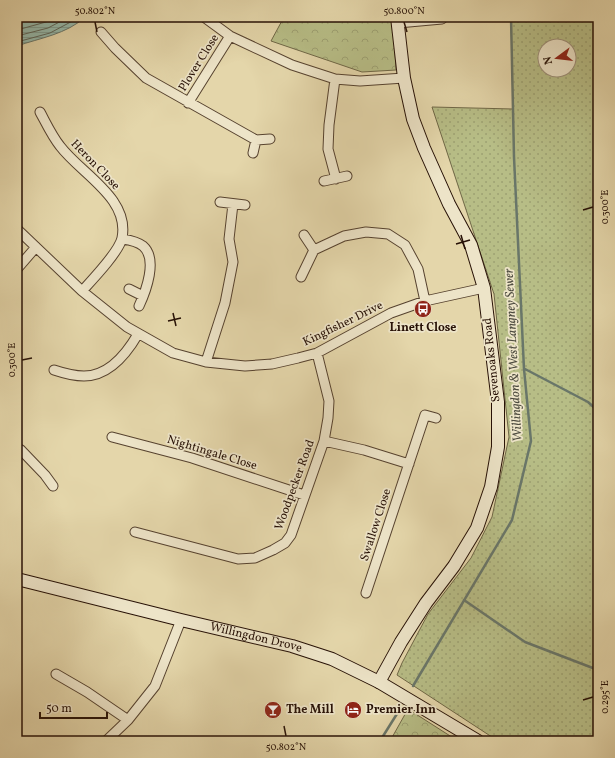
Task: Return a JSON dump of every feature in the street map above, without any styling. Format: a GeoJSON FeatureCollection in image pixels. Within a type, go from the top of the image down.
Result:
{"type":"FeatureCollection","features":[{"type":"Feature","properties":{"kind":"street"},"geometry":{"type":"LineString","coordinates":[[204,17],[230,36],[292,65],[335,79],[360,81],[404,78]]}},
{"type":"Feature","properties":{"kind":"street","name":"Sevenoaks Road"},"geometry":{"type":"LineString","coordinates":[[379,682],[401,642],[426,603],[454,566],[477,528],[491,487],[498,447],[498,402],[484,288],[471,245],[449,204],[424,148],[413,118],[404,78],[397,20],[442,19]]}},
{"type":"Feature","properties":{"kind":"street","name":"Plover Close"},"geometry":{"type":"LineString","coordinates":[[102,32],[115,48],[146,78],[256,140],[270,140]]}},
{"type":"Feature","properties":{"kind":"street","name":"Plover Close"},"geometry":{"type":"LineString","coordinates":[[188,103],[230,36]]}},
{"type":"Feature","properties":{"kind":"street"},"geometry":{"type":"LineString","coordinates":[[335,79],[329,125],[328,149],[336,179]]}},
{"type":"Feature","properties":{"kind":"street","name":"Heron Close"},"geometry":{"type":"LineString","coordinates":[[40,112],[60,146],[86,174],[105,190],[117,206],[122,224],[122,239]]}},
{"type":"Feature","properties":{"kind":"street"},"geometry":{"type":"LineString","coordinates":[[253,153],[256,140]]}},
{"type":"Feature","properties":{"kind":"street"},"geometry":{"type":"LineString","coordinates":[[324,181],[347,176]]}},
{"type":"Feature","properties":{"kind":"street"},"geometry":{"type":"LineString","coordinates":[[220,202],[245,205]]}},
{"type":"Feature","properties":{"kind":"street"},"geometry":{"type":"LineString","coordinates":[[206,362],[225,303],[233,262],[229,239],[232,204]]}},
{"type":"Feature","properties":{"kind":"street","name":"Kingfisher Drive"},"geometry":{"type":"LineString","coordinates":[[17,229],[82,291],[112,316],[138,334],[173,353],[206,362],[245,366],[272,364],[317,353],[391,313],[425,302],[484,288]]}},
{"type":"Feature","properties":{"kind":"street"},"geometry":{"type":"LineString","coordinates":[[301,277],[314,250],[344,236],[366,232],[388,234],[406,245],[418,269],[425,302]]}},
{"type":"Feature","properties":{"kind":"street"},"geometry":{"type":"LineString","coordinates":[[304,236],[314,250]]}},
{"type":"Feature","properties":{"kind":"street"},"geometry":{"type":"LineString","coordinates":[[82,291],[115,252],[122,239],[134,241],[144,246],[150,256],[150,271],[139,306]]}},
{"type":"Feature","properties":{"kind":"street"},"geometry":{"type":"LineString","coordinates":[[17,269],[36,247]]}},
{"type":"Feature","properties":{"kind":"street"},"geometry":{"type":"LineString","coordinates":[[129,289],[143,296]]}},
{"type":"Feature","properties":{"kind":"street"},"geometry":{"type":"LineString","coordinates":[[54,370],[65,374],[85,376],[99,373],[116,363],[128,350],[138,334]]}},
{"type":"Feature","properties":{"kind":"street","name":"Woodpecker Road"},"geometry":{"type":"LineString","coordinates":[[135,532],[238,559],[255,558],[285,543],[290,535],[324,441],[328,418],[329,400],[317,353]]}},
{"type":"Feature","properties":{"kind":"street","name":"Swallow Close"},"geometry":{"type":"LineString","coordinates":[[366,593],[425,415],[436,418]]}},
{"type":"Feature","properties":{"kind":"street","name":"Nightingale Close"},"geometry":{"type":"LineString","coordinates":[[112,437],[192,458],[304,495]]}},
{"type":"Feature","properties":{"kind":"street"},"geometry":{"type":"LineString","coordinates":[[324,441],[364,450],[409,464]]}},
{"type":"Feature","properties":{"kind":"street"},"geometry":{"type":"LineString","coordinates":[[17,448],[21,450],[54,486]]}},
{"type":"Feature","properties":{"kind":"street","name":"Willingdon Drove"},"geometry":{"type":"LineString","coordinates":[[17,579],[292,646],[332,660],[379,682],[478,741]]}},
{"type":"Feature","properties":{"kind":"street"},"geometry":{"type":"LineString","coordinates":[[106,741],[128,720],[155,686],[181,620]]}},
{"type":"Feature","properties":{"kind":"street"},"geometry":{"type":"LineString","coordinates":[[56,674],[87,692],[128,720]]}},
{"type":"Feature","properties":{"kind":"green space"},"geometry":{"type":"Polygon","coordinates":[[[284,17],[393,17],[396,70],[362,72],[271,41],[284,17]]]}},
{"type":"Feature","properties":{"kind":"green space"},"geometry":{"type":"Polygon","coordinates":[[[511,17],[598,17],[598,741],[498,741],[397,675],[428,614],[471,558],[492,517],[509,437],[494,294],[432,107],[513,109],[511,17]]]}},
{"type":"Feature","properties":{"kind":"green space"},"geometry":{"type":"Polygon","coordinates":[[[408,709],[458,741],[390,741],[408,709]]]}},
{"type":"Feature","properties":{"kind":"water"},"geometry":{"type":"Polygon","coordinates":[[[17,17],[85,17],[78,23],[62,32],[17,46],[17,17]]]}},
{"type":"Feature","properties":{"kind":"waterway","name":"Willingdon & West Langney Sewer"},"geometry":{"type":"LineString","coordinates":[[413,686],[512,520],[531,441],[524,369],[514,157],[511,17]]}},
{"type":"Feature","properties":{"kind":"waterway"},"geometry":{"type":"LineString","coordinates":[[525,369],[588,402],[598,411]]}},
{"type":"Feature","properties":{"kind":"waterway"},"geometry":{"type":"LineString","coordinates":[[594,407],[598,396]]}},
{"type":"Feature","properties":{"kind":"waterway"},"geometry":{"type":"LineString","coordinates":[[464,600],[525,642],[598,670]]}},
{"type":"Feature","properties":{"kind":"waterway","name":"Willingdon & West Langney Sewer"},"geometry":{"type":"LineString","coordinates":[[380,741],[400,709]]}},
{"type":"Feature","properties":{"kind":"place","name":"Linett Close"},"geometry":{"type":"Point","coordinates":[423,309]}},
{"type":"Feature","properties":{"kind":"place","name":"The Mill"},"geometry":{"type":"Point","coordinates":[273,710]}},
{"type":"Feature","properties":{"kind":"place","name":"Premier Inn"},"geometry":{"type":"Point","coordinates":[353,710]}}]}
